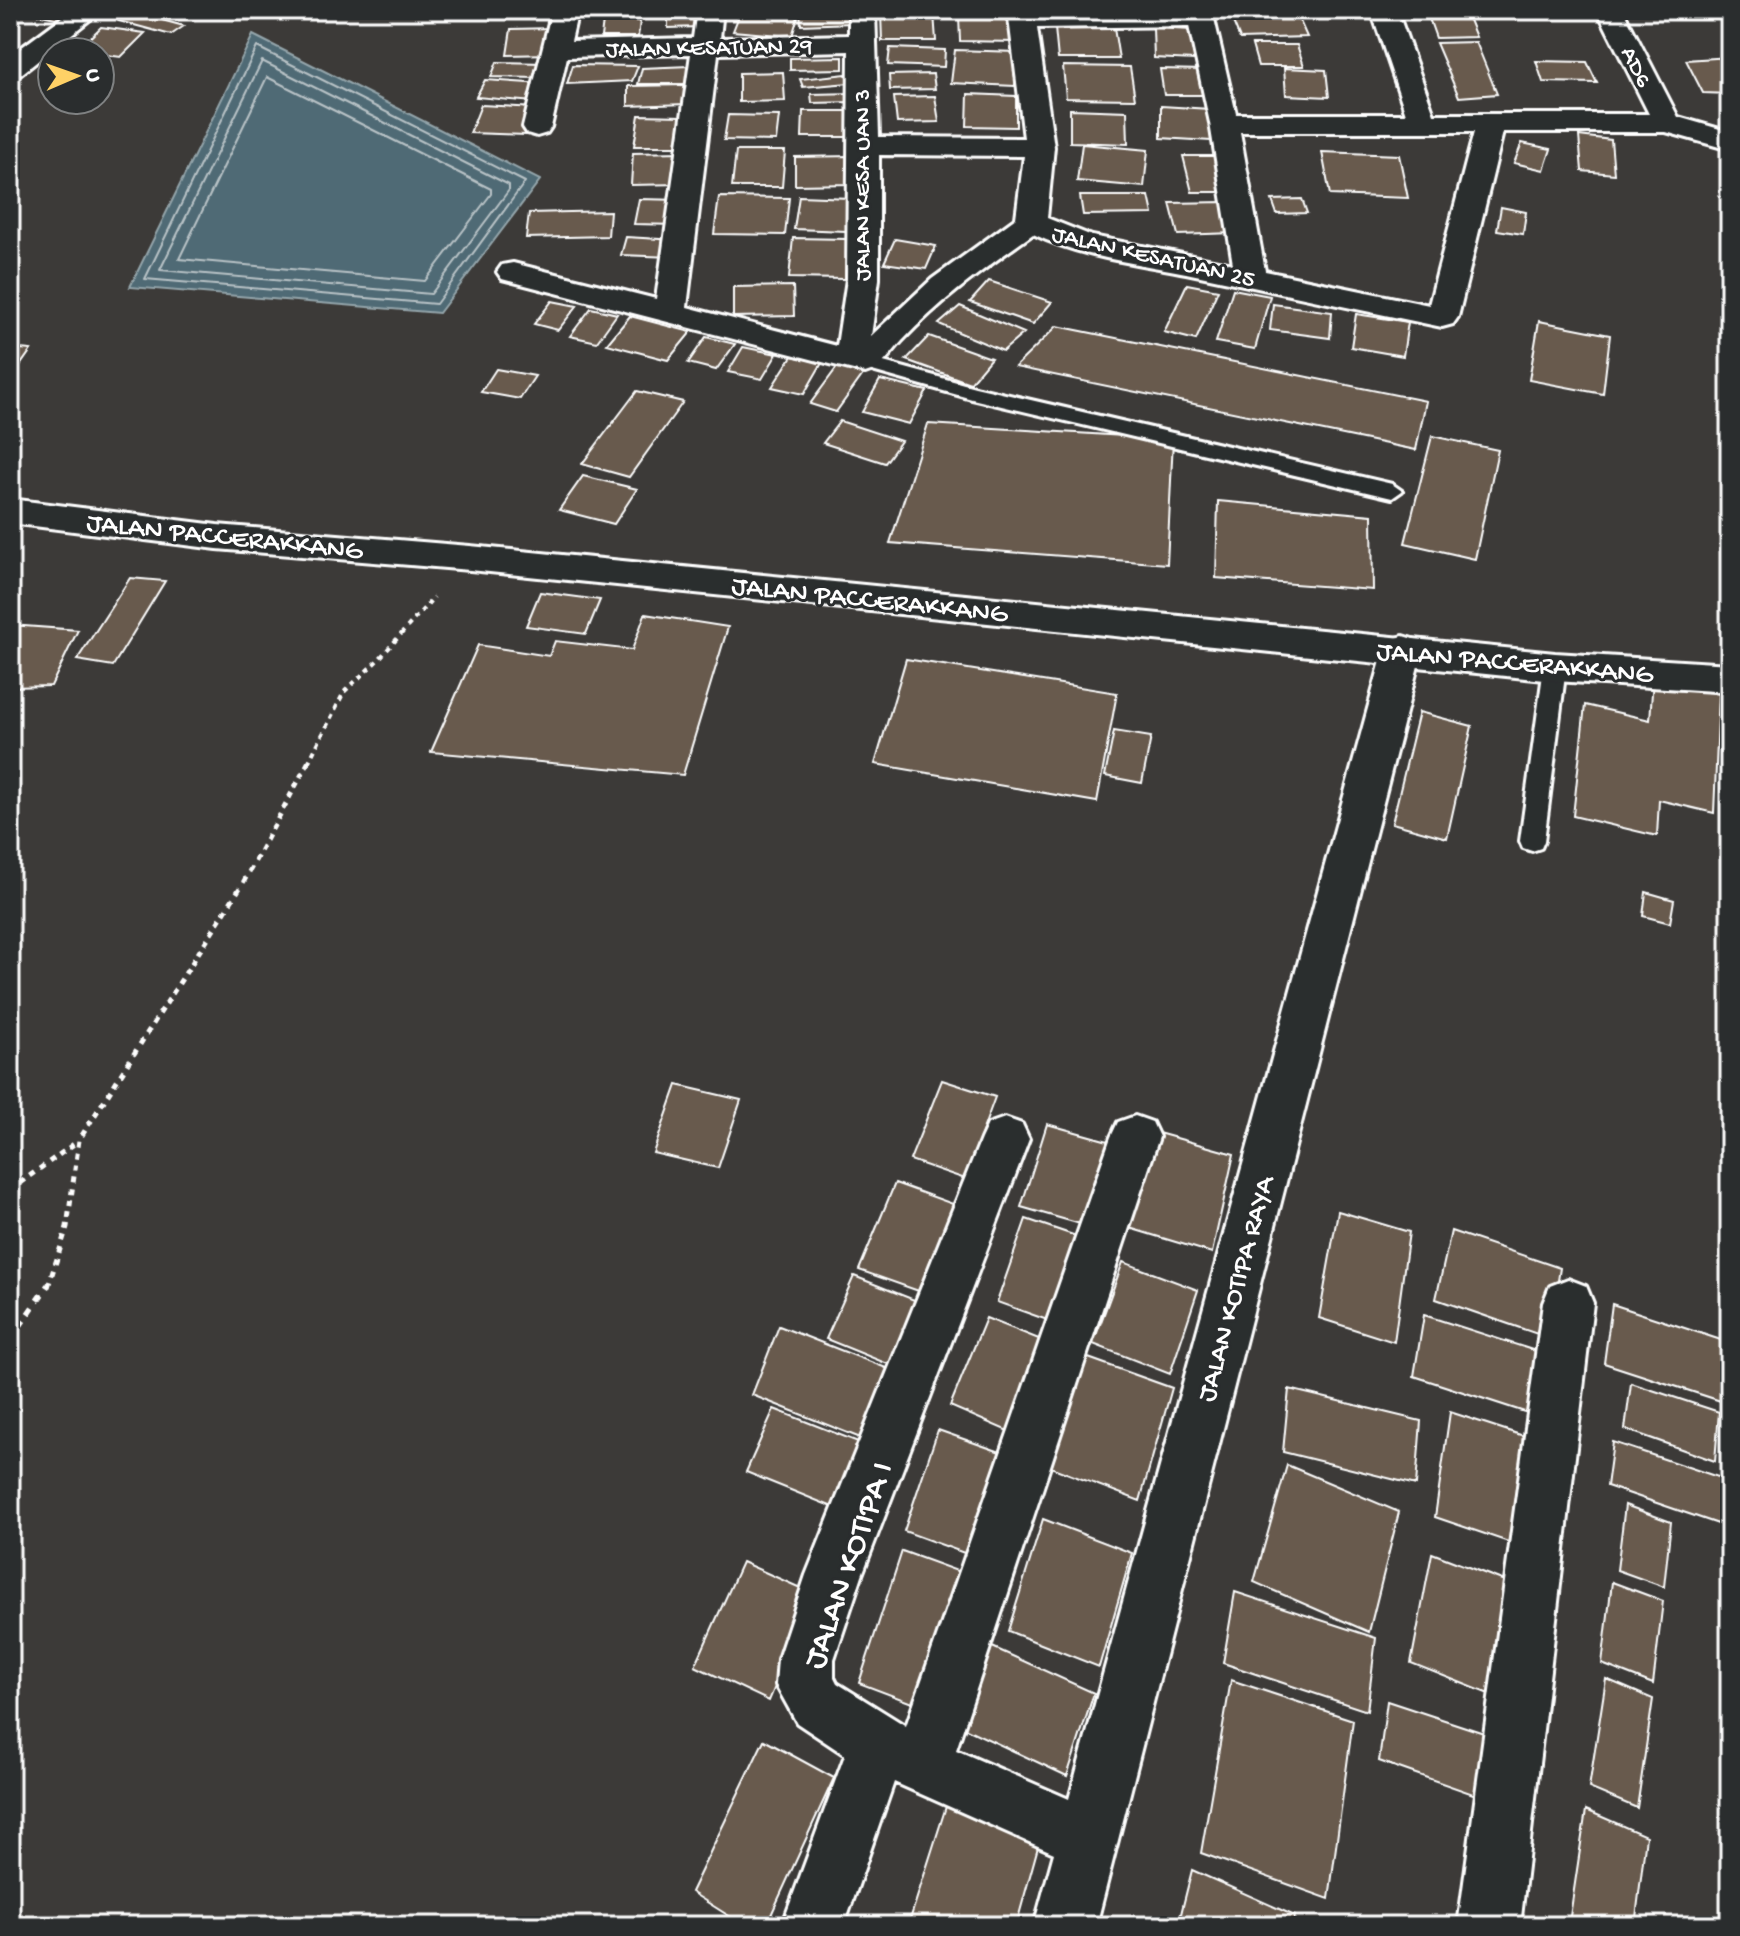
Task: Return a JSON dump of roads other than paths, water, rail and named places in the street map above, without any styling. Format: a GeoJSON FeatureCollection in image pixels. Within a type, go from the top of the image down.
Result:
{"type":"FeatureCollection","features":[{"type":"Feature","properties":{"kind":"street"},"geometry":{"type":"LineString","coordinates":[[10,69],[89,10]]}},
{"type":"Feature","properties":{"kind":"street"},"geometry":{"type":"LineString","coordinates":[[537,127],[565,10]]}},
{"type":"Feature","properties":{"kind":"street"},"geometry":{"type":"LineString","coordinates":[[670,314],[710,10]]}},
{"type":"Feature","properties":{"kind":"street","name":"JALAN KESA UAN 3"},"geometry":{"type":"LineString","coordinates":[[858,361],[865,146],[860,43],[862,10]]}},
{"type":"Feature","properties":{"kind":"street"},"geometry":{"type":"LineString","coordinates":[[1384,10],[1423,122]]}},
{"type":"Feature","properties":{"kind":"street","name":"AD6"},"geometry":{"type":"LineString","coordinates":[[1610,10],[1667,123]]}},
{"type":"Feature","properties":{"kind":"street"},"geometry":{"type":"LineString","coordinates":[[1022,15],[1200,14],[1224,123],[1251,279]]}},
{"type":"Feature","properties":{"kind":"street","name":"JALAN KESATUAN 25"},"geometry":{"type":"LineString","coordinates":[[1022,15],[1040,147],[1031,222],[1063,237],[1442,317],[1491,122]]}},
{"type":"Feature","properties":{"kind":"street","name":"JALAN KESATUAN 29"},"geometry":{"type":"LineString","coordinates":[[557,49],[860,43]]}},
{"type":"Feature","properties":{"kind":"street"},"geometry":{"type":"LineString","coordinates":[[1224,123],[1667,123],[1730,141]]}},
{"type":"Feature","properties":{"kind":"street"},"geometry":{"type":"LineString","coordinates":[[865,146],[1040,147]]}},
{"type":"Feature","properties":{"kind":"street"},"geometry":{"type":"LineString","coordinates":[[513,272],[858,361],[957,272],[1031,222]]}},
{"type":"Feature","properties":{"kind":"street","name":"JALAN PACCERAKKANG"},"geometry":{"type":"LineString","coordinates":[[10,511],[217,537],[470,558],[1555,667],[1730,678]]}},
{"type":"Feature","properties":{"kind":"street","name":"JALAN KOTIPA RAYA"},"geometry":{"type":"LineString","coordinates":[[1065,1926],[1403,650]]}},
{"type":"Feature","properties":{"kind":"street"},"geometry":{"type":"LineString","coordinates":[[813,1926],[900,1754],[1135,1137]]}},
{"type":"Feature","properties":{"kind":"street","name":"JALAN KOTIPA I"},"geometry":{"type":"LineString","coordinates":[[1005,1139],[834,1575],[806,1659],[805,1685],[817,1703],[900,1754],[1089,1838]]}},
{"type":"Feature","properties":{"kind":"street"},"geometry":{"type":"LineString","coordinates":[[1489,1926],[1568,1303]]}},
{"type":"Feature","properties":{"kind":"lane"},"geometry":{"type":"LineString","coordinates":[[858,361],[972,393],[1392,491]]}},
{"type":"Feature","properties":{"kind":"lane"},"geometry":{"type":"LineString","coordinates":[[1532,841],[1555,667]]}},
{"type":"Feature","properties":{"kind":"water"},"geometry":{"type":"Polygon","coordinates":[[[253,35],[540,180],[439,313],[130,287],[253,35]]]}}]}
